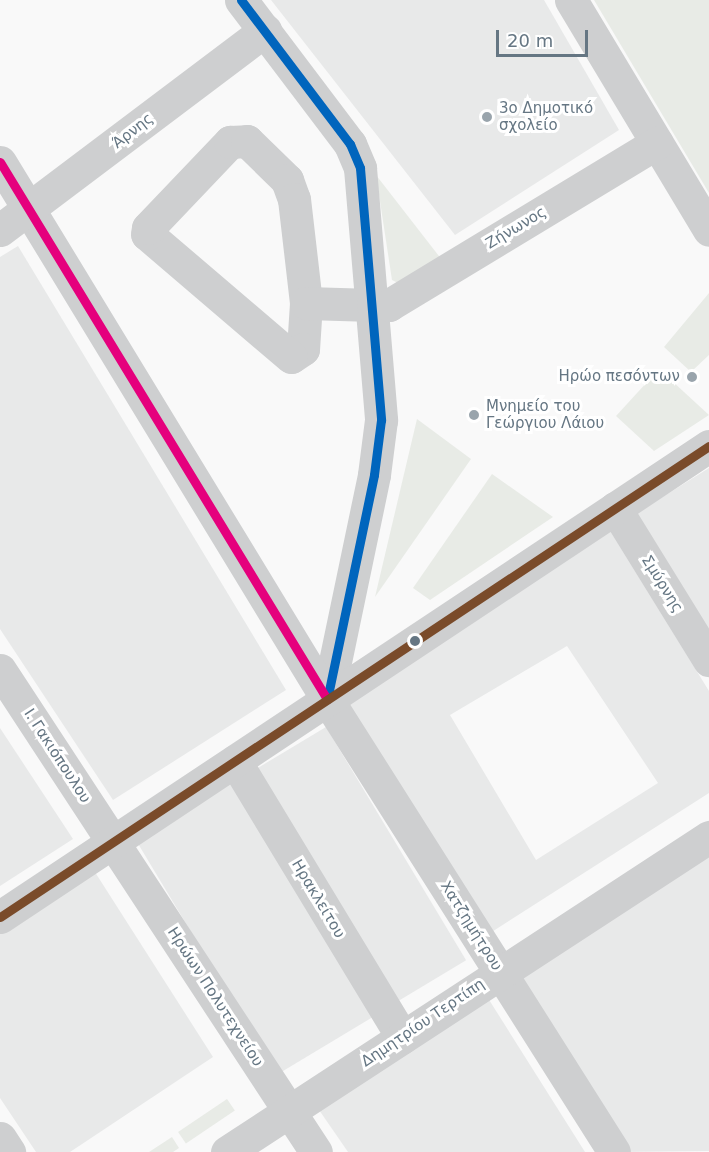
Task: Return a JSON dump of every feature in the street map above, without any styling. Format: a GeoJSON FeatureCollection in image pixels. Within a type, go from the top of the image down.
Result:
{"type":"FeatureCollection","features":[{"type":"Feature","properties":{"kind":"street"},"geometry":{"type":"LineString","coordinates":[[241,0],[350,144],[360,168],[381,420],[378,446],[327,699]]}},
{"type":"Feature","properties":{"kind":"street"},"geometry":{"type":"LineString","coordinates":[[571,0],[709,230]]}},
{"type":"Feature","properties":{"kind":"street","name":"Άρνης"},"geometry":{"type":"LineString","coordinates":[[0,230],[28,213],[265,30]]}},
{"type":"Feature","properties":{"kind":"street"},"geometry":{"type":"LineString","coordinates":[[247,141],[287,180],[294,199],[306,303],[303,350],[291,357],[147,234],[148,228],[230,142],[247,141]]}},
{"type":"Feature","properties":{"kind":"street","name":"Ζήνωνος"},"geometry":{"type":"LineString","coordinates":[[306,303],[388,305],[657,143]]}},
{"type":"Feature","properties":{"kind":"street","name":"Χατζημήτρου"},"geometry":{"type":"LineString","coordinates":[[0,162],[28,213],[327,699],[614,1152]]}},
{"type":"Feature","properties":{"kind":"street"},"geometry":{"type":"LineString","coordinates":[[0,916],[709,446]]}},
{"type":"Feature","properties":{"kind":"street","name":"Σμύρνης"},"geometry":{"type":"LineString","coordinates":[[615,508],[709,660]]}},
{"type":"Feature","properties":{"kind":"street","name":"Ι. Γακιόπουλου"},"geometry":{"type":"LineString","coordinates":[[0,670],[113,842]]}},
{"type":"Feature","properties":{"kind":"street","name":"Ηρακλείτου"},"geometry":{"type":"LineString","coordinates":[[235,761],[402,1037]]}},
{"type":"Feature","properties":{"kind":"street","name":"Δημητρίου Τερτίπη"},"geometry":{"type":"LineString","coordinates":[[227,1152],[709,837]]}},
{"type":"Feature","properties":{"kind":"street","name":"Ηρώων Πολυτεχνείου"},"geometry":{"type":"LineString","coordinates":[[113,842],[316,1152]]}},
{"type":"Feature","properties":{"kind":"street"},"geometry":{"type":"LineString","coordinates":[[0,1138],[9,1152]]}},
{"type":"Feature","properties":{"kind":"shaded area","name":"3ο Δημοτικό σχολείο"},"geometry":{"type":"Polygon","coordinates":[[[271,0],[544,0],[619,130],[455,235],[271,0]]]}},
{"type":"Feature","properties":{"kind":"shaded area"},"geometry":{"type":"Polygon","coordinates":[[[594,0],[709,0],[709,193],[594,0]]]}},
{"type":"Feature","properties":{"kind":"shaded area"},"geometry":{"type":"Polygon","coordinates":[[[376,175],[442,260],[398,283],[392,280],[376,175]]]}},
{"type":"Feature","properties":{"kind":"shaded area"},"geometry":{"type":"Polygon","coordinates":[[[18,246],[286,690],[113,800],[0,629],[0,257],[18,246]]]}},
{"type":"Feature","properties":{"kind":"shaded area"},"geometry":{"type":"Polygon","coordinates":[[[709,293],[709,355],[691,372],[664,347],[709,293]]]}},
{"type":"Feature","properties":{"kind":"shaded area"},"geometry":{"type":"Polygon","coordinates":[[[659,369],[709,415],[654,451],[616,416],[659,369]]]}},
{"type":"Feature","properties":{"kind":"shaded area"},"geometry":{"type":"Polygon","coordinates":[[[417,419],[471,459],[375,597],[417,419]]]}},
{"type":"Feature","properties":{"kind":"shaded area"},"geometry":{"type":"Polygon","coordinates":[[[709,468],[709,630],[637,513],[709,468]]]}},
{"type":"Feature","properties":{"kind":"shaded area"},"geometry":{"type":"Polygon","coordinates":[[[492,474],[553,517],[430,600],[413,588],[492,474]]]}},
{"type":"Feature","properties":{"kind":"shaded area"},"geometry":{"type":"Polygon","coordinates":[[[607,526],[709,691],[709,793],[487,935],[348,703],[607,526]],[[567,646],[450,715],[536,860],[658,783],[567,646]]]}},
{"type":"Feature","properties":{"kind":"shaded area"},"geometry":{"type":"Polygon","coordinates":[[[326,727],[466,960],[396,1002],[256,769],[326,727]]]}},
{"type":"Feature","properties":{"kind":"shaded area"},"geometry":{"type":"Polygon","coordinates":[[[0,728],[73,839],[0,886],[0,728]]]}},
{"type":"Feature","properties":{"kind":"shaded area"},"geometry":{"type":"Polygon","coordinates":[[[231,779],[374,1016],[277,1075],[134,837],[231,779]]]}},
{"type":"Feature","properties":{"kind":"shaded area"},"geometry":{"type":"Polygon","coordinates":[[[709,854],[709,1151],[620,1152],[516,980],[709,854]]]}},
{"type":"Feature","properties":{"kind":"shaded area"},"geometry":{"type":"Polygon","coordinates":[[[93,869],[213,1057],[70,1152],[36,1152],[0,1098],[0,932],[93,869]]]}},
{"type":"Feature","properties":{"kind":"shaded area"},"geometry":{"type":"Polygon","coordinates":[[[486,995],[585,1152],[348,1152],[317,1107],[486,995]]]}},
{"type":"Feature","properties":{"kind":"shaded area"},"geometry":{"type":"Polygon","coordinates":[[[227,1099],[235,1111],[186,1144],[178,1132],[227,1099]]]}},
{"type":"Feature","properties":{"kind":"shaded area"},"geometry":{"type":"Polygon","coordinates":[[[172,1137],[179,1148],[173,1152],[149,1152],[172,1137]]]}},
{"type":"Feature","properties":{"kind":"transit line"},"geometry":{"type":"LineString","coordinates":[[241,0],[350,144],[360,168],[381,420],[374,475],[327,699]]}},
{"type":"Feature","properties":{"kind":"transit line"},"geometry":{"type":"LineString","coordinates":[[0,162],[327,699]]}},
{"type":"Feature","properties":{"kind":"transit line"},"geometry":{"type":"LineString","coordinates":[[0,917],[709,446]]}},
{"type":"Feature","properties":{"kind":"place","name":"3ο Δημοτικό σχολείο"},"geometry":{"type":"Point","coordinates":[487,117]}},
{"type":"Feature","properties":{"kind":"place","name":"Ηρώο πεσόντων"},"geometry":{"type":"Point","coordinates":[692,377]}},
{"type":"Feature","properties":{"kind":"place","name":"Μνημείο του Γεώργιου Λάιου"},"geometry":{"type":"Point","coordinates":[474,415]}}]}
